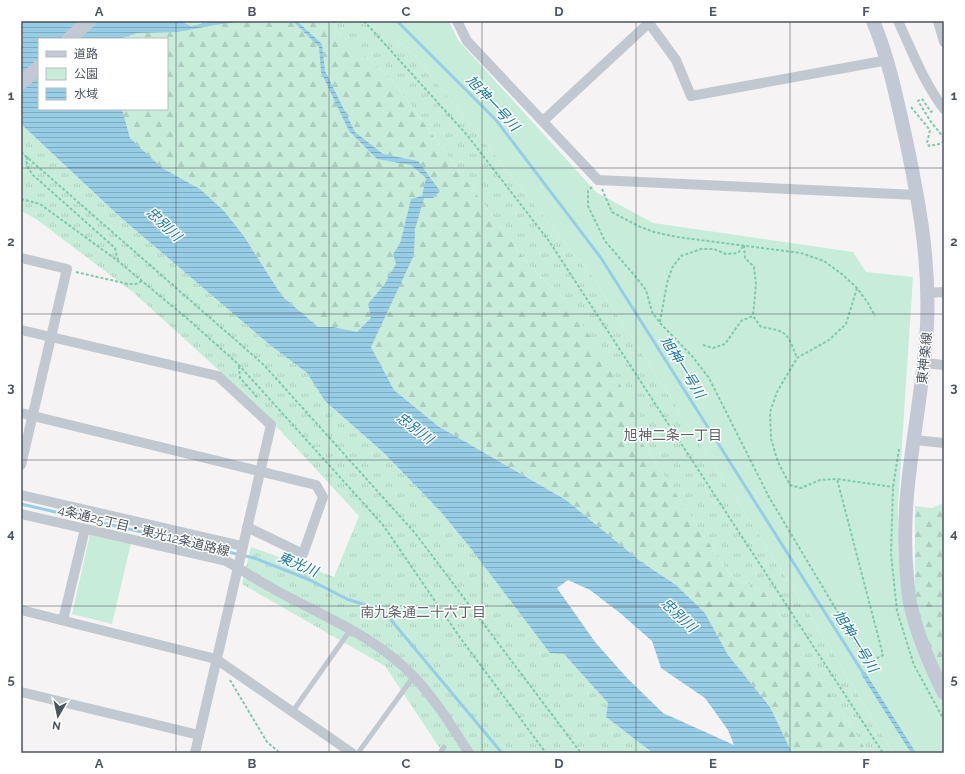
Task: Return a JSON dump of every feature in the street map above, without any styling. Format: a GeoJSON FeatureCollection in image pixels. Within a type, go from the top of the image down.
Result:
{"type":"FeatureCollection","features":[{"type":"Feature","properties":{"kind":"street"},"geometry":{"type":"LineString","coordinates":[[70,38],[89,21]]}},
{"type":"Feature","properties":{"kind":"street"},"geometry":{"type":"LineString","coordinates":[[457,21],[467,41],[598,180],[917,194]]}},
{"type":"Feature","properties":{"kind":"street","name":"東神楽線"},"geometry":{"type":"LineString","coordinates":[[873,21],[888,60],[917,194],[925,247],[928,293],[927,325],[924,363],[907,492],[905,556],[910,605],[925,654],[944,693]]}},
{"type":"Feature","properties":{"kind":"street"},"geometry":{"type":"LineString","coordinates":[[898,21],[920,69],[936,98],[941,112]]}},
{"type":"Feature","properties":{"kind":"street"},"geometry":{"type":"LineString","coordinates":[[938,21],[944,42]]}},
{"type":"Feature","properties":{"kind":"street"},"geometry":{"type":"LineString","coordinates":[[543,121],[650,22],[676,60],[692,96],[888,60]]}},
{"type":"Feature","properties":{"kind":"street"},"geometry":{"type":"LineString","coordinates":[[21,84],[38,68]]}},
{"type":"Feature","properties":{"kind":"street"},"geometry":{"type":"LineString","coordinates":[[21,258],[67,269],[21,465]]}},
{"type":"Feature","properties":{"kind":"street"},"geometry":{"type":"LineString","coordinates":[[928,293],[944,292]]}},
{"type":"Feature","properties":{"kind":"street"},"geometry":{"type":"LineString","coordinates":[[21,330],[218,376],[271,426],[240,556]]}},
{"type":"Feature","properties":{"kind":"street"},"geometry":{"type":"LineString","coordinates":[[924,363],[944,366]]}},
{"type":"Feature","properties":{"kind":"street"},"geometry":{"type":"LineString","coordinates":[[21,412],[316,485],[322,497],[303,554],[247,527]]}},
{"type":"Feature","properties":{"kind":"street"},"geometry":{"type":"LineString","coordinates":[[914,440],[944,443]]}},
{"type":"Feature","properties":{"kind":"street"},"geometry":{"type":"LineString","coordinates":[[21,495],[240,556],[270,587],[351,629],[385,651],[414,676],[438,705],[469,753]]}},
{"type":"Feature","properties":{"kind":"street","name":"4条通25丁目・東光12条道路線"},"geometry":{"type":"LineString","coordinates":[[21,514],[226,561],[240,556]]}},
{"type":"Feature","properties":{"kind":"street"},"geometry":{"type":"LineString","coordinates":[[63,620],[85,528]]}},
{"type":"Feature","properties":{"kind":"street","name":"4条通25丁目・東光12条道路線"},"geometry":{"type":"LineString","coordinates":[[195,753],[240,556]]}},
{"type":"Feature","properties":{"kind":"street"},"geometry":{"type":"LineString","coordinates":[[21,610],[216,659],[352,753]]}},
{"type":"Feature","properties":{"kind":"street"},"geometry":{"type":"LineString","coordinates":[[21,692],[199,735]]}},
{"type":"Feature","properties":{"kind":"lane"},"geometry":{"type":"LineString","coordinates":[[293,711],[351,629]]}},
{"type":"Feature","properties":{"kind":"lane"},"geometry":{"type":"LineString","coordinates":[[358,753],[414,676]]}},
{"type":"Feature","properties":{"kind":"lane"},"geometry":{"type":"LineString","coordinates":[[440,753],[444,747]]}},
{"type":"Feature","properties":{"kind":"path"},"geometry":{"type":"LineString","coordinates":[[364,21],[467,135],[550,241],[883,753]]}},
{"type":"Feature","properties":{"kind":"path"},"geometry":{"type":"LineString","coordinates":[[910,106],[930,130],[927,143],[929,146],[943,142],[944,138],[931,122],[918,101],[921,99],[923,100],[931,112],[934,109],[941,112]]}},
{"type":"Feature","properties":{"kind":"path"},"geometry":{"type":"LineString","coordinates":[[21,152],[264,365],[415,533],[581,753]]}},
{"type":"Feature","properties":{"kind":"path"},"geometry":{"type":"LineString","coordinates":[[28,157],[26,164],[33,175],[115,248],[118,261]]}},
{"type":"Feature","properties":{"kind":"path"},"geometry":{"type":"LineString","coordinates":[[837,480],[883,655],[868,663],[769,497],[709,378],[692,356],[660,323],[652,312],[646,290],[605,241],[588,206],[588,191],[598,180],[612,212],[638,226],[654,232],[677,237],[801,253],[824,261],[857,288],[875,316]]}},
{"type":"Feature","properties":{"kind":"path"},"geometry":{"type":"LineString","coordinates":[[21,199],[40,204],[118,261],[238,364],[383,525],[461,639],[546,753]]}},
{"type":"Feature","properties":{"kind":"path"},"geometry":{"type":"LineString","coordinates":[[744,245],[745,258],[754,268],[756,284],[753,316],[761,327],[780,330],[788,336],[797,358]]}},
{"type":"Feature","properties":{"kind":"path"},"geometry":{"type":"LineString","coordinates":[[660,323],[667,283],[672,268],[681,256],[701,249],[714,249],[726,254],[738,254],[744,245]]}},
{"type":"Feature","properties":{"kind":"path"},"geometry":{"type":"LineString","coordinates":[[67,269],[128,284],[136,284],[142,281]]}},
{"type":"Feature","properties":{"kind":"path"},"geometry":{"type":"LineString","coordinates":[[857,288],[846,324],[829,340],[797,358],[777,392],[770,412],[771,439],[778,462],[790,485],[801,488],[820,480],[837,480],[893,487]]}},
{"type":"Feature","properties":{"kind":"path"},"geometry":{"type":"LineString","coordinates":[[703,345],[713,348],[725,344],[741,321],[753,316]]}},
{"type":"Feature","properties":{"kind":"path"},"geometry":{"type":"LineString","coordinates":[[899,449],[893,487],[891,554],[897,611],[914,665],[944,720]]}},
{"type":"Feature","properties":{"kind":"path"},"geometry":{"type":"LineString","coordinates":[[228,678],[268,742],[280,753]]}},
{"type":"Feature","properties":{"kind":"green space"},"geometry":{"type":"Polygon","coordinates":[[[181,21],[326,21],[392,80],[528,264],[571,306],[642,420],[636,434],[731,576],[764,592],[868,753],[792,753],[770,707],[728,655],[705,613],[676,585],[640,561],[566,500],[438,426],[394,390],[371,347],[333,327],[318,327],[282,296],[243,235],[200,189],[162,168],[130,138],[122,110],[168,110],[168,38],[122,38],[138,33],[178,32],[191,26],[181,21]]]}},
{"type":"Feature","properties":{"kind":"green space"},"geometry":{"type":"Polygon","coordinates":[[[326,21],[376,21],[416,57],[594,279],[802,602],[893,753],[868,753],[764,592],[731,576],[636,434],[571,306],[528,264],[392,80],[326,21]]]}},
{"type":"Feature","properties":{"kind":"green space"},"geometry":{"type":"Polygon","coordinates":[[[376,21],[449,21],[458,40],[596,192],[653,223],[853,252],[866,272],[913,277],[898,505],[898,555],[905,609],[921,659],[944,704],[944,753],[893,753],[802,602],[594,279],[416,57],[376,21]]]}},
{"type":"Feature","properties":{"kind":"green space"},"geometry":{"type":"Polygon","coordinates":[[[21,124],[119,216],[270,345],[307,373],[325,401],[384,453],[441,512],[608,703],[606,717],[653,753],[443,753],[385,666],[242,584],[251,547],[334,577],[359,516],[277,427],[224,375],[134,293],[36,219],[21,211],[21,124]]]}},
{"type":"Feature","properties":{"kind":"green space"},"geometry":{"type":"Polygon","coordinates":[[[944,503],[944,680],[930,652],[915,605],[915,506],[932,508],[944,503]]]}},
{"type":"Feature","properties":{"kind":"green space"},"geometry":{"type":"Polygon","coordinates":[[[90,534],[131,543],[112,624],[72,614],[90,534]]]}},
{"type":"Feature","properties":{"kind":"water","name":"忠別川"},"geometry":{"type":"Polygon","coordinates":[[[21,21],[181,21],[191,26],[215,21],[245,21],[178,32],[138,33],[122,38],[38,38],[38,110],[122,110],[130,138],[162,168],[200,189],[224,211],[243,235],[282,296],[318,327],[333,327],[357,332],[371,318],[368,304],[384,285],[396,264],[393,254],[400,244],[411,199],[422,196],[426,178],[411,165],[377,159],[349,131],[321,72],[319,47],[293,21],[297,21],[322,44],[325,71],[355,132],[383,154],[418,161],[440,191],[433,198],[424,198],[415,229],[414,255],[371,347],[394,390],[438,426],[566,500],[640,561],[676,585],[705,613],[728,655],[770,707],[792,753],[653,753],[606,717],[608,703],[564,654],[550,653],[469,546],[441,512],[384,453],[325,401],[307,373],[270,345],[119,216],[21,124],[21,21]],[[568,580],[557,588],[595,642],[627,678],[663,713],[734,745],[728,730],[705,698],[661,668],[652,641],[620,613],[590,590],[568,580]]]}},
{"type":"Feature","properties":{"kind":"water"},"geometry":{"type":"Polygon","coordinates":[[[865,672],[916,753],[911,753],[861,674],[865,672]]]}},
{"type":"Feature","properties":{"kind":"waterway","name":"旭神一号川"},"geometry":{"type":"LineString","coordinates":[[397,21],[496,120],[601,258],[865,676]]}},
{"type":"Feature","properties":{"kind":"waterway","name":"東光川"},"geometry":{"type":"LineString","coordinates":[[21,504],[254,558],[310,580],[347,599],[378,609],[386,614],[502,753]]}},
{"type":"Feature","properties":{"kind":"district","name":"旭神二条一丁目"},"geometry":{"type":"Point","coordinates":[673,435]}},
{"type":"Feature","properties":{"kind":"district","name":"南九条通二十六丁目"},"geometry":{"type":"Point","coordinates":[423,612]}}]}
